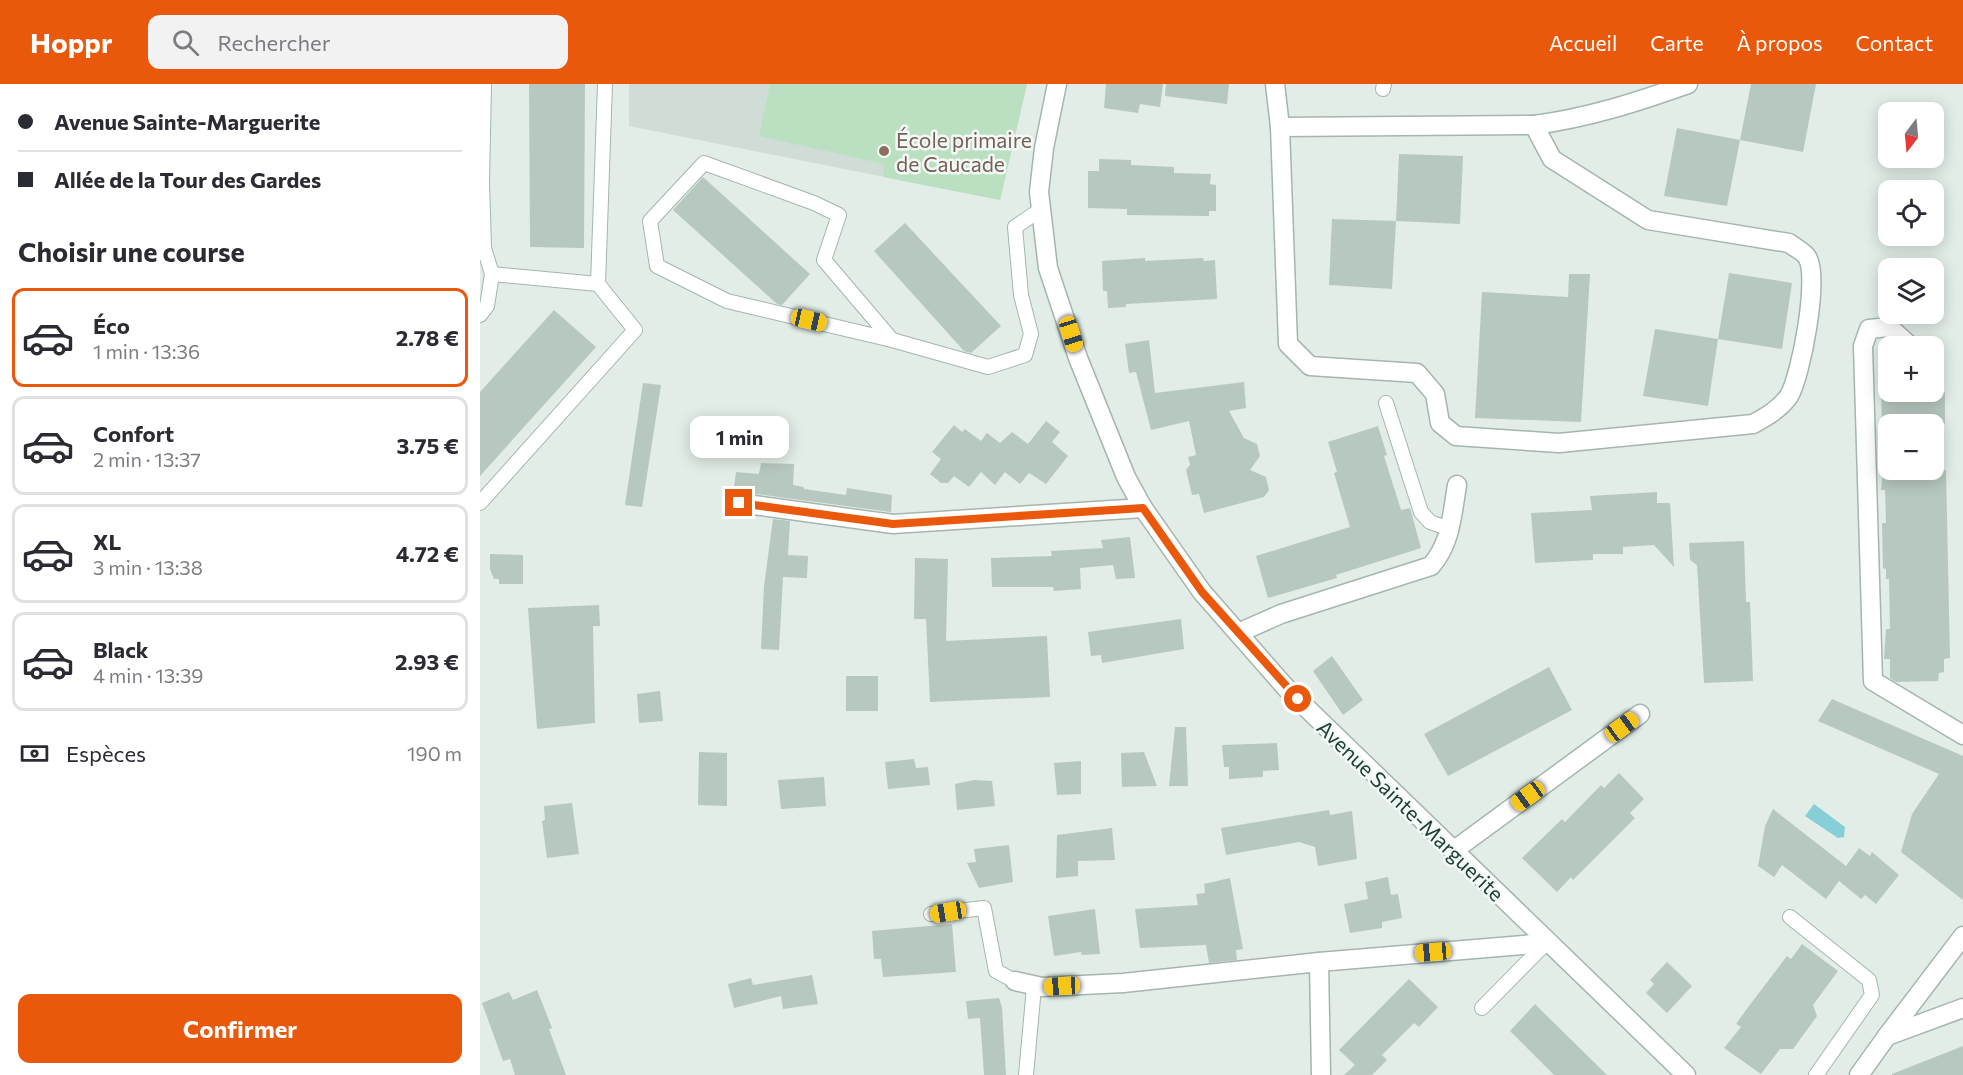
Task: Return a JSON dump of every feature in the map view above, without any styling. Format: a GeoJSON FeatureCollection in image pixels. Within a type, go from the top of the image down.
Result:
{"type":"FeatureCollection","features":[{"type":"Feature","properties":{"kind":"street","name":"Avenue Sainte-Marguerite"},"geometry":{"type":"LineString","coordinates":[[1057,84],[1040,173],[1040,210],[1048,268],[1077,358],[1126,477],[1143,508],[1202,592],[1294,696],[1546,943],[1686,1075]]}},
{"type":"Feature","properties":{"kind":"street"},"geometry":{"type":"LineString","coordinates":[[1275,84],[1280,127],[1288,344],[1310,366],[1417,373],[1435,393],[1440,423],[1456,436],[1559,443],[1753,424],[1768,416],[1788,397],[1800,369],[1813,279],[1807,257],[1789,243],[1648,220],[1552,159],[1534,126]]}},
{"type":"Feature","properties":{"kind":"street"},"geometry":{"type":"LineString","coordinates":[[1280,127],[1534,126],[1576,120],[1612,111],[1688,84]]}},
{"type":"Feature","properties":{"kind":"street"},"geometry":{"type":"LineString","coordinates":[[1900,336],[1890,327],[1869,329],[1863,346],[1873,681],[1963,735]]}},
{"type":"Feature","properties":{"kind":"street"},"geometry":{"type":"LineString","coordinates":[[1238,633],[1281,614],[1431,566],[1442,553],[1450,529],[1457,485]]}},
{"type":"Feature","properties":{"kind":"street"},"geometry":{"type":"LineString","coordinates":[[739,503],[893,524],[1143,508]]}},
{"type":"Feature","properties":{"kind":"street"},"geometry":{"type":"LineString","coordinates":[[1453,851],[1640,714]]}},
{"type":"Feature","properties":{"kind":"street"},"geometry":{"type":"LineString","coordinates":[[1859,1075],[1963,936]]}},
{"type":"Feature","properties":{"kind":"street"},"geometry":{"type":"LineString","coordinates":[[1015,981],[1034,987],[1124,983],[1319,962],[1546,943]]}},
{"type":"Feature","properties":{"kind":"street"},"geometry":{"type":"LineString","coordinates":[[1319,962],[1322,1075]]}},
{"type":"Feature","properties":{"kind":"street"},"geometry":{"type":"LineString","coordinates":[[1887,1036],[1963,1008]]}},
{"type":"Feature","properties":{"kind":"lane"},"geometry":{"type":"LineString","coordinates":[[480,315],[487,306],[492,274],[484,248],[481,184],[484,84]]}},
{"type":"Feature","properties":{"kind":"lane"},"geometry":{"type":"LineString","coordinates":[[480,502],[635,330],[598,284],[605,84]]}},
{"type":"Feature","properties":{"kind":"lane"},"geometry":{"type":"LineString","coordinates":[[892,340],[824,260],[839,215],[814,203],[704,163],[650,221],[657,266],[727,301],[892,340],[988,367],[1025,355],[1031,334],[1021,296],[1015,227],[1040,210]]}},
{"type":"Feature","properties":{"kind":"lane"},"geometry":{"type":"LineString","coordinates":[[492,274],[598,284]]}},
{"type":"Feature","properties":{"kind":"lane"},"geometry":{"type":"LineString","coordinates":[[1386,403],[1421,512],[1430,522],[1450,529]]}},
{"type":"Feature","properties":{"kind":"lane"},"geometry":{"type":"LineString","coordinates":[[931,914],[984,908],[996,971],[1015,981]]}},
{"type":"Feature","properties":{"kind":"lane"},"geometry":{"type":"LineString","coordinates":[[1790,917],[1869,980],[1872,995],[1816,1075]]}},
{"type":"Feature","properties":{"kind":"lane"},"geometry":{"type":"LineString","coordinates":[[1482,1008],[1546,943]]}},
{"type":"Feature","properties":{"kind":"lane"},"geometry":{"type":"LineString","coordinates":[[1026,1075],[1034,987]]}},
{"type":"Feature","properties":{"kind":"shaded area","name":"École primaire de Caucade"},"geometry":{"type":"Polygon","coordinates":[[[629,84],[1027,84],[1000,200],[629,126],[629,84]]]}},
{"type":"Feature","properties":{"kind":"green space","name":"École primaire de Caucade"},"geometry":{"type":"Polygon","coordinates":[[[770,84],[1027,84],[1000,200],[883,177],[884,164],[759,136],[770,84]]]}},
{"type":"Feature","properties":{"kind":"water"},"geometry":{"type":"Polygon","coordinates":[[[1814,804],[1845,827],[1844,837],[1838,838],[1805,816],[1814,804]]]}},
{"type":"Feature","properties":{"kind":"building"},"geometry":{"type":"Polygon","coordinates":[[[529,84],[585,84],[584,248],[530,247],[529,84]]]}},
{"type":"Feature","properties":{"kind":"building"},"geometry":{"type":"Polygon","coordinates":[[[1106,84],[1163,84],[1160,107],[1140,104],[1138,113],[1104,108],[1106,84]]]}},
{"type":"Feature","properties":{"kind":"building"},"geometry":{"type":"Polygon","coordinates":[[[1166,84],[1229,84],[1227,104],[1165,96],[1166,84]]]}},
{"type":"Feature","properties":{"kind":"building"},"geometry":{"type":"Polygon","coordinates":[[[1751,84],[1816,84],[1803,152],[1740,140],[1751,84]]]}},
{"type":"Feature","properties":{"kind":"building"},"geometry":{"type":"Polygon","coordinates":[[[1677,128],[1740,140],[1727,206],[1664,196],[1677,128]]]}},
{"type":"Feature","properties":{"kind":"building"},"geometry":{"type":"Polygon","coordinates":[[[1399,154],[1463,156],[1460,224],[1396,221],[1399,154]]]}},
{"type":"Feature","properties":{"kind":"building"},"geometry":{"type":"Polygon","coordinates":[[[1099,159],[1131,160],[1131,165],[1174,167],[1174,173],[1211,174],[1210,184],[1216,185],[1216,211],[1209,211],[1209,216],[1127,215],[1127,209],[1088,208],[1088,171],[1099,171],[1099,159]]]}},
{"type":"Feature","properties":{"kind":"building"},"geometry":{"type":"Polygon","coordinates":[[[703,177],[810,274],[782,305],[777,304],[673,210],[703,177]]]}},
{"type":"Feature","properties":{"kind":"building"},"geometry":{"type":"Polygon","coordinates":[[[1332,219],[1396,221],[1392,289],[1329,285],[1332,219]]]}},
{"type":"Feature","properties":{"kind":"building"},"geometry":{"type":"Polygon","coordinates":[[[905,223],[1001,326],[971,353],[964,351],[874,251],[905,223]]]}},
{"type":"Feature","properties":{"kind":"building"},"geometry":{"type":"Polygon","coordinates":[[[1145,258],[1145,261],[1203,258],[1204,261],[1215,260],[1217,299],[1126,304],[1126,307],[1108,308],[1107,291],[1103,291],[1102,261],[1145,258]]]}},
{"type":"Feature","properties":{"kind":"building"},"geometry":{"type":"Polygon","coordinates":[[[1729,273],[1792,283],[1782,349],[1718,339],[1729,273]]]}},
{"type":"Feature","properties":{"kind":"building"},"geometry":{"type":"Polygon","coordinates":[[[1569,274],[1590,274],[1581,422],[1475,418],[1482,292],[1568,297],[1569,274]]]}},
{"type":"Feature","properties":{"kind":"building"},"geometry":{"type":"Polygon","coordinates":[[[554,310],[596,347],[480,476],[480,392],[554,310]]]}},
{"type":"Feature","properties":{"kind":"building"},"geometry":{"type":"Polygon","coordinates":[[[1655,329],[1718,339],[1708,406],[1643,396],[1655,329]]]}},
{"type":"Feature","properties":{"kind":"building"},"geometry":{"type":"Polygon","coordinates":[[[1149,340],[1155,393],[1244,382],[1246,408],[1229,411],[1244,438],[1257,444],[1260,456],[1250,470],[1266,477],[1269,490],[1264,497],[1204,513],[1199,494],[1192,495],[1186,470],[1190,465],[1188,457],[1196,455],[1189,421],[1151,430],[1136,372],[1129,373],[1125,344],[1149,340]]]}},
{"type":"Feature","properties":{"kind":"building"},"geometry":{"type":"Polygon","coordinates":[[[643,383],[661,385],[642,507],[625,505],[643,383]]]}},
{"type":"Feature","properties":{"kind":"building"},"geometry":{"type":"Polygon","coordinates":[[[1945,392],[1945,424],[1944,414],[1882,414],[1881,402],[1944,402],[1945,392]]]}},
{"type":"Feature","properties":{"kind":"building"},"geometry":{"type":"Polygon","coordinates":[[[1046,421],[1060,432],[1052,442],[1068,456],[1046,484],[1029,473],[1020,484],[1005,472],[995,485],[981,472],[969,487],[954,476],[948,483],[941,483],[930,474],[941,459],[932,452],[954,425],[962,432],[965,429],[981,441],[987,433],[1000,443],[1012,432],[1028,444],[1046,421]]]}},
{"type":"Feature","properties":{"kind":"building"},"geometry":{"type":"Polygon","coordinates":[[[1378,426],[1387,455],[1384,456],[1401,510],[1410,508],[1421,548],[1336,575],[1337,578],[1268,598],[1256,556],[1350,527],[1334,473],[1337,472],[1328,442],[1378,426]]]}},
{"type":"Feature","properties":{"kind":"building"},"geometry":{"type":"Polygon","coordinates":[[[761,463],[794,464],[793,485],[804,487],[804,489],[846,495],[847,488],[892,495],[891,512],[741,492],[733,494],[736,472],[759,474],[761,463]]]}},
{"type":"Feature","properties":{"kind":"building"},"geometry":{"type":"Polygon","coordinates":[[[1944,470],[1946,470],[1950,658],[1944,659],[1944,672],[1939,673],[1938,681],[1896,682],[1890,678],[1890,659],[1884,659],[1886,629],[1890,629],[1889,579],[1886,579],[1886,569],[1883,568],[1882,523],[1886,523],[1885,490],[1881,490],[1882,480],[1944,480],[1944,470]]]}},
{"type":"Feature","properties":{"kind":"building"},"geometry":{"type":"Polygon","coordinates":[[[1657,492],[1657,503],[1670,503],[1674,567],[1654,545],[1623,547],[1623,554],[1593,554],[1593,560],[1535,563],[1531,513],[1592,510],[1590,496],[1657,492]]]}},
{"type":"Feature","properties":{"kind":"building"},"geometry":{"type":"Polygon","coordinates":[[[773,519],[790,521],[788,555],[808,556],[807,578],[783,577],[779,650],[761,649],[764,586],[773,519]]]}},
{"type":"Feature","properties":{"kind":"building"},"geometry":{"type":"Polygon","coordinates":[[[1130,537],[1135,578],[1116,579],[1113,565],[1080,568],[1081,589],[1054,591],[1053,587],[992,587],[991,558],[1052,556],[1051,551],[1103,548],[1101,540],[1130,537]]]}},
{"type":"Feature","properties":{"kind":"building"},"geometry":{"type":"Polygon","coordinates":[[[1744,541],[1746,602],[1750,602],[1753,681],[1704,683],[1697,565],[1690,560],[1689,543],[1744,541]]]}},
{"type":"Feature","properties":{"kind":"building"},"geometry":{"type":"Polygon","coordinates":[[[490,554],[523,555],[523,584],[499,584],[499,579],[494,579],[490,569],[490,554]]]}},
{"type":"Feature","properties":{"kind":"building"},"geometry":{"type":"Polygon","coordinates":[[[915,558],[948,559],[946,641],[1047,636],[1050,697],[930,702],[926,619],[914,619],[915,558]]]}},
{"type":"Feature","properties":{"kind":"building"},"geometry":{"type":"Polygon","coordinates":[[[599,605],[600,626],[593,626],[595,723],[537,729],[528,608],[599,605]]]}},
{"type":"Feature","properties":{"kind":"building"},"geometry":{"type":"Polygon","coordinates":[[[1181,619],[1184,649],[1102,663],[1101,655],[1091,656],[1088,632],[1181,619]]]}},
{"type":"Feature","properties":{"kind":"building"},"geometry":{"type":"Polygon","coordinates":[[[1332,656],[1363,700],[1343,715],[1313,671],[1332,656]]]}},
{"type":"Feature","properties":{"kind":"building"},"geometry":{"type":"Polygon","coordinates":[[[1549,667],[1572,710],[1448,776],[1424,734],[1549,667]]]}},
{"type":"Feature","properties":{"kind":"building"},"geometry":{"type":"Polygon","coordinates":[[[846,676],[878,676],[878,711],[846,711],[846,676]]]}},
{"type":"Feature","properties":{"kind":"building"},"geometry":{"type":"Polygon","coordinates":[[[660,691],[663,721],[639,723],[637,694],[660,691]]]}},
{"type":"Feature","properties":{"kind":"building"},"geometry":{"type":"Polygon","coordinates":[[[1832,699],[1963,756],[1963,900],[1901,852],[1912,814],[1939,774],[1818,721],[1832,699]]]}},
{"type":"Feature","properties":{"kind":"building"},"geometry":{"type":"Polygon","coordinates":[[[1175,727],[1186,727],[1188,786],[1169,786],[1175,727]]]}},
{"type":"Feature","properties":{"kind":"building"},"geometry":{"type":"Polygon","coordinates":[[[1277,743],[1279,770],[1263,771],[1263,777],[1229,779],[1229,767],[1224,767],[1222,745],[1277,743]]]}},
{"type":"Feature","properties":{"kind":"building"},"geometry":{"type":"Polygon","coordinates":[[[699,752],[727,753],[727,806],[698,805],[699,752]]]}},
{"type":"Feature","properties":{"kind":"building"},"geometry":{"type":"Polygon","coordinates":[[[1144,752],[1157,786],[1122,787],[1121,753],[1144,752]]]}},
{"type":"Feature","properties":{"kind":"building"},"geometry":{"type":"Polygon","coordinates":[[[914,759],[916,768],[928,767],[930,785],[888,789],[885,762],[914,759]]]}},
{"type":"Feature","properties":{"kind":"building"},"geometry":{"type":"Polygon","coordinates":[[[1081,761],[1081,794],[1057,795],[1054,763],[1081,761]]]}},
{"type":"Feature","properties":{"kind":"building"},"geometry":{"type":"Polygon","coordinates":[[[1619,773],[1644,799],[1630,813],[1635,818],[1573,880],[1571,877],[1557,892],[1522,858],[1562,819],[1565,822],[1601,785],[1604,788],[1619,773]]]}},
{"type":"Feature","properties":{"kind":"building"},"geometry":{"type":"Polygon","coordinates":[[[824,777],[826,806],[781,809],[778,780],[824,777]]]}},
{"type":"Feature","properties":{"kind":"building"},"geometry":{"type":"Polygon","coordinates":[[[974,780],[992,781],[995,806],[957,810],[955,784],[974,780]]]}},
{"type":"Feature","properties":{"kind":"building"},"geometry":{"type":"Polygon","coordinates":[[[572,803],[579,854],[547,858],[542,821],[545,820],[544,806],[572,803]]]}},
{"type":"Feature","properties":{"kind":"building"},"geometry":{"type":"Polygon","coordinates":[[[1773,809],[1846,866],[1859,848],[1870,856],[1872,852],[1899,875],[1876,904],[1865,895],[1861,899],[1839,881],[1826,899],[1782,865],[1774,877],[1758,866],[1765,826],[1773,809]]]}},
{"type":"Feature","properties":{"kind":"building"},"geometry":{"type":"Polygon","coordinates":[[[1329,810],[1330,815],[1352,811],[1357,859],[1318,866],[1315,847],[1299,842],[1226,855],[1221,828],[1329,810]]]}},
{"type":"Feature","properties":{"kind":"building"},"geometry":{"type":"Polygon","coordinates":[[[1112,828],[1115,860],[1078,861],[1078,876],[1056,878],[1057,835],[1112,828]]]}},
{"type":"Feature","properties":{"kind":"building"},"geometry":{"type":"Polygon","coordinates":[[[1009,845],[1013,882],[979,888],[967,863],[976,862],[974,849],[1009,845]]]}},
{"type":"Feature","properties":{"kind":"building"},"geometry":{"type":"Polygon","coordinates":[[[1388,877],[1391,895],[1398,894],[1402,918],[1382,922],[1382,928],[1350,933],[1344,904],[1368,899],[1365,882],[1388,877]]]}},
{"type":"Feature","properties":{"kind":"building"},"geometry":{"type":"Polygon","coordinates":[[[1230,878],[1243,949],[1236,950],[1237,960],[1209,963],[1206,945],[1140,948],[1135,909],[1198,905],[1196,894],[1205,893],[1204,884],[1230,878]]]}},
{"type":"Feature","properties":{"kind":"building"},"geometry":{"type":"Polygon","coordinates":[[[1095,909],[1100,954],[1082,955],[1081,952],[1054,956],[1048,916],[1095,909]]]}},
{"type":"Feature","properties":{"kind":"building"},"geometry":{"type":"Polygon","coordinates":[[[952,924],[956,972],[883,977],[881,959],[874,959],[872,931],[952,924]]]}},
{"type":"Feature","properties":{"kind":"building"},"geometry":{"type":"Polygon","coordinates":[[[1802,944],[1838,971],[1813,1005],[1817,1016],[1793,1049],[1780,1049],[1761,1074],[1724,1048],[1741,1027],[1736,1024],[1749,1006],[1787,956],[1791,959],[1802,944]]]}},
{"type":"Feature","properties":{"kind":"building"},"geometry":{"type":"Polygon","coordinates":[[[1667,962],[1692,986],[1667,1013],[1646,993],[1654,984],[1650,980],[1667,962]]]}},
{"type":"Feature","properties":{"kind":"building"},"geometry":{"type":"Polygon","coordinates":[[[812,975],[818,1004],[783,1009],[781,996],[734,1008],[728,984],[751,978],[753,985],[812,975]]]}},
{"type":"Feature","properties":{"kind":"building"},"geometry":{"type":"Polygon","coordinates":[[[1409,979],[1438,1007],[1419,1027],[1414,1023],[1382,1055],[1387,1060],[1372,1075],[1344,1075],[1355,1065],[1339,1050],[1409,979]]]}},
{"type":"Feature","properties":{"kind":"building"},"geometry":{"type":"Polygon","coordinates":[[[537,990],[552,1028],[549,1029],[566,1075],[515,1075],[510,1059],[503,1061],[482,1003],[509,992],[513,1000],[537,990]]]}},
{"type":"Feature","properties":{"kind":"building"},"geometry":{"type":"Polygon","coordinates":[[[999,998],[1002,1007],[1006,1075],[984,1075],[980,1018],[968,1019],[966,1001],[999,998]]]}},
{"type":"Feature","properties":{"kind":"building"},"geometry":{"type":"Polygon","coordinates":[[[1535,1004],[1607,1075],[1554,1075],[1510,1031],[1535,1004]]]}},
{"type":"Feature","properties":{"kind":"building"},"geometry":{"type":"Polygon","coordinates":[[[1963,1046],[1963,1075],[1892,1075],[1892,1074],[1963,1046]]]}},
{"type":"Feature","properties":{"kind":"place","name":"École primaire de Caucade"},"geometry":{"type":"Point","coordinates":[884,151]}},
{"type":"Feature","properties":{"kind":"route"},"geometry":{"type":"LineString","coordinates":[[739,503],[893,524],[1119,512],[1143,508],[1202,592],[1263,663],[1298,699]]}}]}
